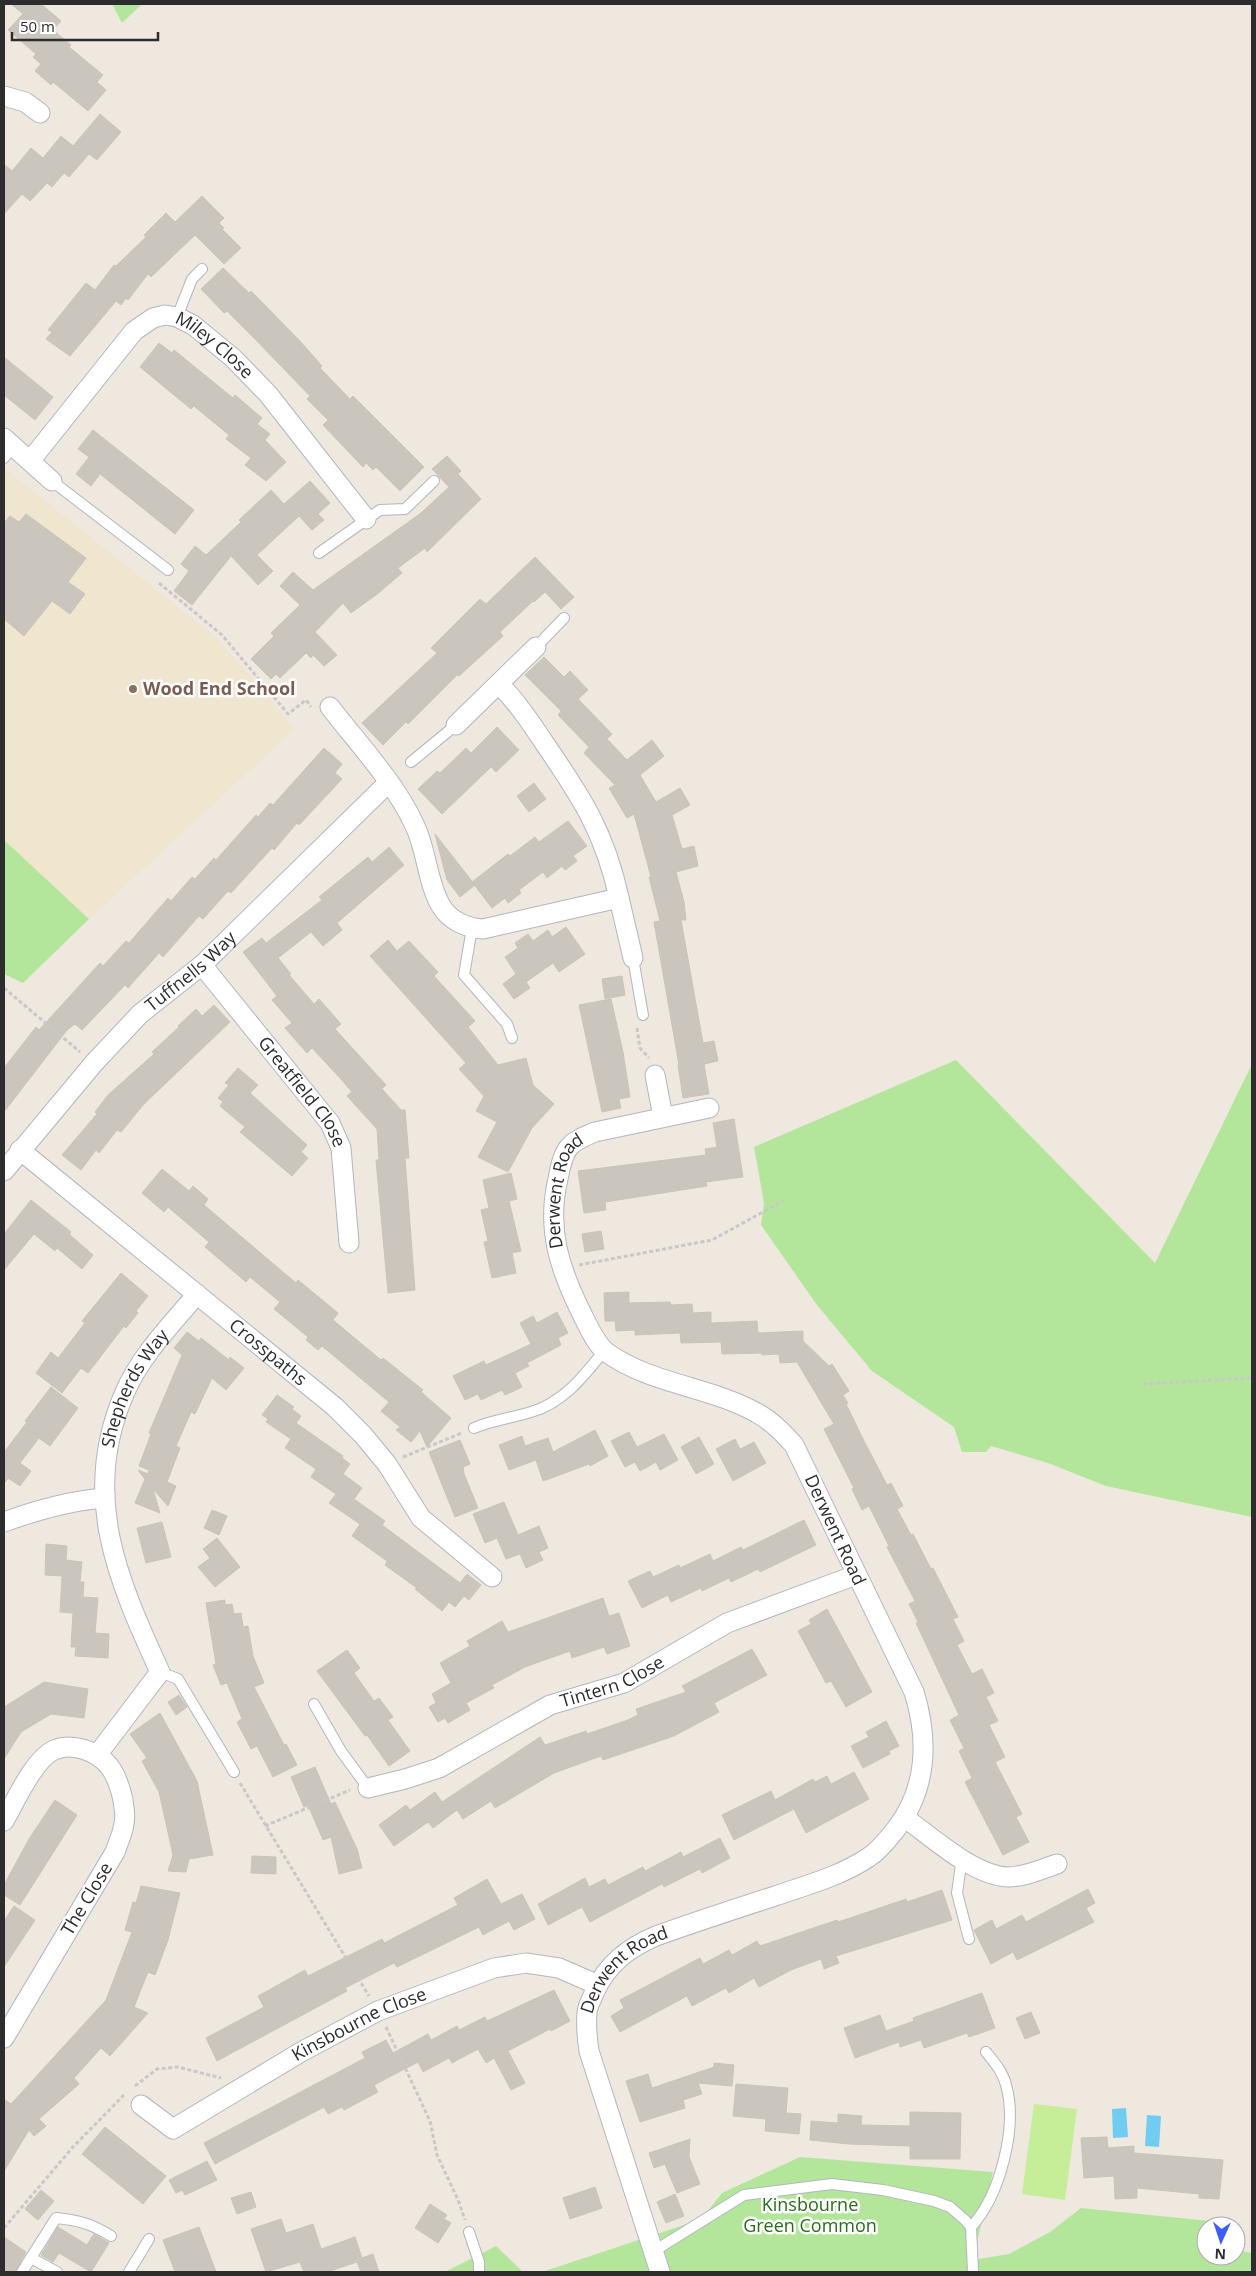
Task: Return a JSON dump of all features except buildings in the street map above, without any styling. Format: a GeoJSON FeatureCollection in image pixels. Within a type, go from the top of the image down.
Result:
{"type":"FeatureCollection","features":[{"type":"Feature","properties":{"kind":"street"},"geometry":{"type":"LineString","coordinates":[[4,96],[25,102],[40,113]]}},
{"type":"Feature","properties":{"kind":"street","name":"Miley Close"},"geometry":{"type":"LineString","coordinates":[[30,461],[134,331],[153,318],[165,315],[177,317],[193,326],[249,372],[366,518]]}},
{"type":"Feature","properties":{"kind":"street"},"geometry":{"type":"LineString","coordinates":[[7,447],[30,461],[52,481]]}},
{"type":"Feature","properties":{"kind":"street"},"geometry":{"type":"LineString","coordinates":[[456,725],[536,646]]}},
{"type":"Feature","properties":{"kind":"street"},"geometry":{"type":"LineString","coordinates":[[499,684],[518,704],[579,793],[596,824],[612,863],[633,958]]}},
{"type":"Feature","properties":{"kind":"street"},"geometry":{"type":"LineString","coordinates":[[330,708],[389,782],[416,826],[441,906],[450,917],[472,928],[483,929],[619,898]]}},
{"type":"Feature","properties":{"kind":"street","name":"Tuffnells Way"},"geometry":{"type":"LineString","coordinates":[[4,1171],[94,1063],[140,1014],[202,965],[389,782]]}},
{"type":"Feature","properties":{"kind":"street","name":"Greatfield Close"},"geometry":{"type":"LineString","coordinates":[[202,965],[330,1123],[337,1135],[341,1148],[349,1243]]}},
{"type":"Feature","properties":{"kind":"street"},"geometry":{"type":"LineString","coordinates":[[654,1069],[663,1117]]}},
{"type":"Feature","properties":{"kind":"street","name":"Derwent Road"},"geometry":{"type":"LineString","coordinates":[[660,2272],[589,2051],[586,2031],[588,2010],[598,1985],[614,1962],[633,1946],[656,1936],[828,1878],[851,1868],[870,1856],[886,1842],[905,1818],[918,1788],[923,1758],[923,1734],[914,1692],[794,1445],[778,1427],[758,1413],[739,1404],[658,1379],[633,1369],[604,1351],[588,1327],[562,1269],[555,1240],[554,1215],[556,1184],[561,1162],[569,1147],[579,1139],[595,1132],[709,1108]]}},
{"type":"Feature","properties":{"kind":"street","name":"Crosspaths"},"geometry":{"type":"LineString","coordinates":[[20,1150],[335,1407],[363,1435],[387,1464],[421,1518],[492,1577]]}},
{"type":"Feature","properties":{"kind":"street","name":"Shepherds Way"},"geometry":{"type":"LineString","coordinates":[[160,1672],[125,1592],[110,1543],[104,1498],[106,1458],[114,1423],[126,1391],[146,1356],[196,1294]]}},
{"type":"Feature","properties":{"kind":"street"},"geometry":{"type":"LineString","coordinates":[[4,1522],[42,1508],[76,1500],[104,1498]]}},
{"type":"Feature","properties":{"kind":"street","name":"Tintern Close"},"geometry":{"type":"LineString","coordinates":[[368,1788],[439,1768],[520,1720],[550,1705],[624,1684],[727,1623],[856,1575]]}},
{"type":"Feature","properties":{"kind":"street"},"geometry":{"type":"LineString","coordinates":[[4,1821],[41,1759],[54,1750],[71,1747],[84,1749],[97,1755],[160,1672]]}},
{"type":"Feature","properties":{"kind":"street","name":"The Close"},"geometry":{"type":"LineString","coordinates":[[4,2038],[114,1852],[123,1831],[125,1810],[120,1791],[109,1766],[97,1755]]}},
{"type":"Feature","properties":{"kind":"street"},"geometry":{"type":"LineString","coordinates":[[905,1818],[962,1858],[994,1875],[1010,1877],[1028,1874],[1057,1864]]}},
{"type":"Feature","properties":{"kind":"street","name":"Kinsbourne Close"},"geometry":{"type":"LineString","coordinates":[[133,2096],[173,2129],[246,2084],[378,2011],[494,1968],[526,1963],[559,1968],[598,1985]]}},
{"type":"Feature","properties":{"kind":"lane"},"geometry":{"type":"LineString","coordinates":[[177,317],[192,279],[202,270]]}},
{"type":"Feature","properties":{"kind":"lane"},"geometry":{"type":"LineString","coordinates":[[52,481],[168,570]]}},
{"type":"Feature","properties":{"kind":"lane"},"geometry":{"type":"LineString","coordinates":[[319,553],[366,518],[380,510],[405,509],[434,481]]}},
{"type":"Feature","properties":{"kind":"lane"},"geometry":{"type":"LineString","coordinates":[[536,646],[564,618]]}},
{"type":"Feature","properties":{"kind":"lane"},"geometry":{"type":"LineString","coordinates":[[411,762],[456,725]]}},
{"type":"Feature","properties":{"kind":"lane"},"geometry":{"type":"LineString","coordinates":[[472,928],[464,975],[507,1024],[512,1038]]}},
{"type":"Feature","properties":{"kind":"lane"},"geometry":{"type":"LineString","coordinates":[[633,958],[643,1015]]}},
{"type":"Feature","properties":{"kind":"lane"},"geometry":{"type":"LineString","coordinates":[[474,1428],[491,1421],[532,1412],[558,1399],[581,1379],[604,1351]]}},
{"type":"Feature","properties":{"kind":"lane"},"geometry":{"type":"LineString","coordinates":[[160,1672],[178,1679],[234,1772]]}},
{"type":"Feature","properties":{"kind":"lane"},"geometry":{"type":"LineString","coordinates":[[314,1704],[341,1751],[368,1788]]}},
{"type":"Feature","properties":{"kind":"lane"},"geometry":{"type":"LineString","coordinates":[[962,1858],[957,1893],[969,1940]]}},
{"type":"Feature","properties":{"kind":"lane"},"geometry":{"type":"LineString","coordinates":[[971,2227],[980,2217],[993,2194],[1006,2153],[1010,2112],[1006,2085],[999,2068],[986,2052]]}},
{"type":"Feature","properties":{"kind":"lane"},"geometry":{"type":"LineString","coordinates":[[654,2251],[744,2195],[832,2184],[883,2190],[934,2201],[950,2208],[971,2227],[973,2272]]}},
{"type":"Feature","properties":{"kind":"lane"},"geometry":{"type":"LineString","coordinates":[[22,2272],[56,2218],[80,2220],[95,2225],[111,2236]]}},
{"type":"Feature","properties":{"kind":"lane"},"geometry":{"type":"LineString","coordinates":[[469,2232],[479,2262],[479,2272]]}},
{"type":"Feature","properties":{"kind":"lane"},"geometry":{"type":"LineString","coordinates":[[129,2272],[149,2238]]}},
{"type":"Feature","properties":{"kind":"lane"},"geometry":{"type":"LineString","coordinates":[[31,2258],[56,2272]]}},
{"type":"Feature","properties":{"kind":"path"},"geometry":{"type":"LineString","coordinates":[[158,583],[222,635],[288,714],[306,700],[316,714],[330,708]]}},
{"type":"Feature","properties":{"kind":"path"},"geometry":{"type":"LineString","coordinates":[[4,988],[94,1063]]}},
{"type":"Feature","properties":{"kind":"path"},"geometry":{"type":"LineString","coordinates":[[643,1015],[636,1026],[640,1048],[654,1069]]}},
{"type":"Feature","properties":{"kind":"path"},"geometry":{"type":"LineString","coordinates":[[562,1269],[712,1240],[783,1201]]}},
{"type":"Feature","properties":{"kind":"path"},"geometry":{"type":"LineString","coordinates":[[1143,1384],[1252,1378]]}},
{"type":"Feature","properties":{"kind":"path"},"geometry":{"type":"LineString","coordinates":[[387,1464],[474,1428]]}},
{"type":"Feature","properties":{"kind":"path"},"geometry":{"type":"LineString","coordinates":[[265,1826],[350,1790],[368,1788]]}},
{"type":"Feature","properties":{"kind":"path"},"geometry":{"type":"LineString","coordinates":[[4,2228],[73,2147],[133,2096],[157,2069],[178,2067],[246,2084]]}},
{"type":"Feature","properties":{"kind":"shaded area","name":"Wood End School"},"geometry":{"type":"Polygon","coordinates":[[[4,468],[216,637],[269,697],[294,730],[89,919],[4,840],[4,468]]]}},
{"type":"Feature","properties":{"kind":"green space"},"geometry":{"type":"Polygon","coordinates":[[[112,4],[142,4],[122,23],[112,4]]]}},
{"type":"Feature","properties":{"kind":"green space"},"geometry":{"type":"Polygon","coordinates":[[[4,840],[89,919],[23,983],[4,974],[4,840]]]}},
{"type":"Feature","properties":{"kind":"green space"},"geometry":{"type":"Polygon","coordinates":[[[956,1060],[1155,1263],[1252,1064],[1252,1517],[1106,1486],[1048,1463],[991,1446],[986,1452],[962,1452],[954,1427],[872,1371],[817,1305],[761,1225],[764,1203],[754,1147],[956,1060]]]}},
{"type":"Feature","properties":{"kind":"green space"},"geometry":{"type":"Polygon","coordinates":[[[1034,2104],[1077,2109],[1065,2200],[1022,2194],[1034,2104]]]}},
{"type":"Feature","properties":{"kind":"green space","name":"Kinsbourne Green Common"},"geometry":{"type":"Polygon","coordinates":[[[800,2157],[993,2172],[973,2260],[1009,2254],[1050,2232],[1081,2208],[1196,2220],[1196,2266],[1246,2266],[1246,2252],[1252,2253],[1252,2272],[542,2272],[693,2222],[707,2212],[722,2193],[800,2157]]]}},
{"type":"Feature","properties":{"kind":"green space"},"geometry":{"type":"Polygon","coordinates":[[[496,2246],[523,2272],[445,2272],[496,2246]]]}},
{"type":"Feature","properties":{"kind":"water"},"geometry":{"type":"Polygon","coordinates":[[[1126,2108],[1128,2137],[1113,2138],[1112,2109],[1126,2108]]]}},
{"type":"Feature","properties":{"kind":"water"},"geometry":{"type":"Polygon","coordinates":[[[1147,2115],[1161,2116],[1159,2147],[1145,2146],[1147,2115]]]}},
{"type":"Feature","properties":{"kind":"place","name":"Wood End School"},"geometry":{"type":"Point","coordinates":[133,689]}}]}
